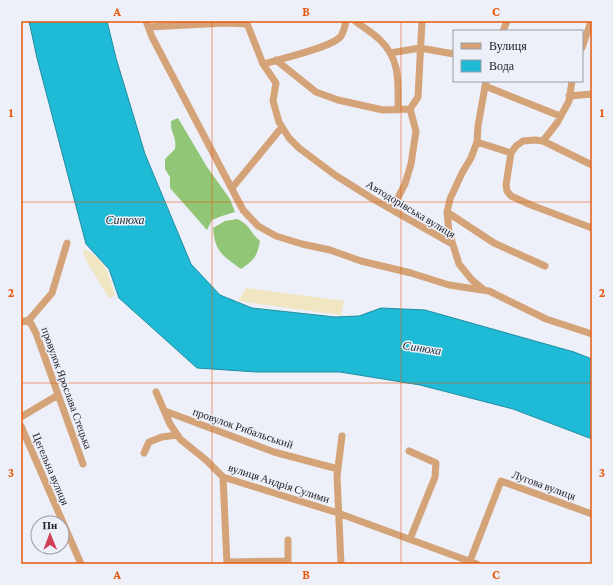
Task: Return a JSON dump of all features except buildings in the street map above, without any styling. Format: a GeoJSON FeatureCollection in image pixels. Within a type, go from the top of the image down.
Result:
{"type":"FeatureCollection","features":[{"type":"Feature","properties":{"kind":"street"},"geometry":{"type":"LineString","coordinates":[[263,64],[335,42],[341,37],[346,21]]}},
{"type":"Feature","properties":{"kind":"street"},"geometry":{"type":"LineString","coordinates":[[355,21],[380,40],[394,58],[398,77],[398,110]]}},
{"type":"Feature","properties":{"kind":"street"},"geometry":{"type":"LineString","coordinates":[[392,209],[405,184],[411,164],[416,131],[410,109],[418,97],[422,21]]}},
{"type":"Feature","properties":{"kind":"street"},"geometry":{"type":"LineString","coordinates":[[583,45],[591,21]]}},
{"type":"Feature","properties":{"kind":"street","name":"Автодорівська вулиця"},"geometry":{"type":"LineString","coordinates":[[148,24],[246,22],[263,64],[276,83],[276,92],[273,101],[279,122],[289,138],[298,148],[335,175],[373,199],[452,244],[459,264],[472,280],[484,290],[489,291],[546,319],[592,334]]}},
{"type":"Feature","properties":{"kind":"street"},"geometry":{"type":"LineString","coordinates":[[148,24],[159,50],[243,210],[258,226],[276,236],[302,244],[330,250],[361,261],[411,272],[449,285],[484,290]]}},
{"type":"Feature","properties":{"kind":"street"},"geometry":{"type":"LineString","coordinates":[[390,53],[420,48],[453,54]]}},
{"type":"Feature","properties":{"kind":"street"},"geometry":{"type":"LineString","coordinates":[[276,60],[316,92],[338,100],[383,110],[410,109]]}},
{"type":"Feature","properties":{"kind":"street"},"geometry":{"type":"LineString","coordinates":[[543,141],[557,123],[569,101],[572,82]]}},
{"type":"Feature","properties":{"kind":"street"},"geometry":{"type":"LineString","coordinates":[[452,244],[447,212],[450,199],[471,158],[477,142],[485,84],[560,116]]}},
{"type":"Feature","properties":{"kind":"street"},"geometry":{"type":"LineString","coordinates":[[569,96],[592,94]]}},
{"type":"Feature","properties":{"kind":"street"},"geometry":{"type":"LineString","coordinates":[[232,188],[282,127]]}},
{"type":"Feature","properties":{"kind":"street"},"geometry":{"type":"LineString","coordinates":[[592,165],[543,141],[535,140],[523,142],[516,146],[511,153],[506,185],[506,190],[511,196],[592,228]]}},
{"type":"Feature","properties":{"kind":"street"},"geometry":{"type":"LineString","coordinates":[[477,142],[511,153]]}},
{"type":"Feature","properties":{"kind":"street"},"geometry":{"type":"LineString","coordinates":[[447,212],[494,243],[545,266]]}},
{"type":"Feature","properties":{"kind":"street","name":"провулок Ярослава Стецька"},"geometry":{"type":"LineString","coordinates":[[21,322],[29,320],[52,293],[67,243]]}},
{"type":"Feature","properties":{"kind":"street","name":"провулок Ярослава Стецька"},"geometry":{"type":"LineString","coordinates":[[29,320],[36,333],[83,464]]}},
{"type":"Feature","properties":{"kind":"street","name":"вулиця Андрія Сулими"},"geometry":{"type":"LineString","coordinates":[[156,392],[170,424],[180,439],[206,460],[223,477],[338,513],[477,564]]}},
{"type":"Feature","properties":{"kind":"street"},"geometry":{"type":"LineString","coordinates":[[21,417],[58,395]]}},
{"type":"Feature","properties":{"kind":"street","name":"провулок Рибальський"},"geometry":{"type":"LineString","coordinates":[[165,411],[274,452],[338,469]]}},
{"type":"Feature","properties":{"kind":"street","name":"Цегельна вулиця"},"geometry":{"type":"LineString","coordinates":[[21,426],[81,564]]}},
{"type":"Feature","properties":{"kind":"street"},"geometry":{"type":"LineString","coordinates":[[144,453],[149,442],[162,437],[177,435]]}},
{"type":"Feature","properties":{"kind":"street"},"geometry":{"type":"LineString","coordinates":[[341,564],[338,513],[338,469],[342,436]]}},
{"type":"Feature","properties":{"kind":"street"},"geometry":{"type":"LineString","coordinates":[[409,451],[436,463],[435,477],[410,539]]}},
{"type":"Feature","properties":{"kind":"street"},"geometry":{"type":"LineString","coordinates":[[223,477],[227,563],[288,561],[288,540]]}},
{"type":"Feature","properties":{"kind":"street","name":"Лугова вулиця"},"geometry":{"type":"LineString","coordinates":[[470,561],[501,481],[592,514]]}},
{"type":"Feature","properties":{"kind":"green space"},"geometry":{"type":"Polygon","coordinates":[[[178,118],[207,167],[230,199],[235,212],[212,220],[207,230],[170,188],[170,177],[165,169],[165,159],[175,149],[171,121],[178,118]]]}},
{"type":"Feature","properties":{"kind":"green space"},"geometry":{"type":"Polygon","coordinates":[[[237,219],[245,223],[260,241],[258,251],[254,258],[241,269],[224,256],[218,248],[213,228],[225,221],[237,219]]]}},
{"type":"Feature","properties":{"kind":"sand"},"geometry":{"type":"Polygon","coordinates":[[[84,249],[97,258],[106,268],[115,296],[109,298],[87,262],[83,252],[84,249]]]}},
{"type":"Feature","properties":{"kind":"sand"},"geometry":{"type":"Polygon","coordinates":[[[246,288],[344,301],[341,315],[238,301],[246,288]]]}},
{"type":"Feature","properties":{"kind":"water","name":"Синюха"},"geometry":{"type":"Polygon","coordinates":[[[29,21],[107,21],[116,58],[145,154],[191,264],[220,295],[252,308],[335,317],[359,316],[381,308],[425,310],[574,352],[592,359],[592,439],[513,409],[420,385],[340,372],[257,372],[197,368],[119,298],[109,269],[86,244],[37,58],[29,21]]]}}]}
